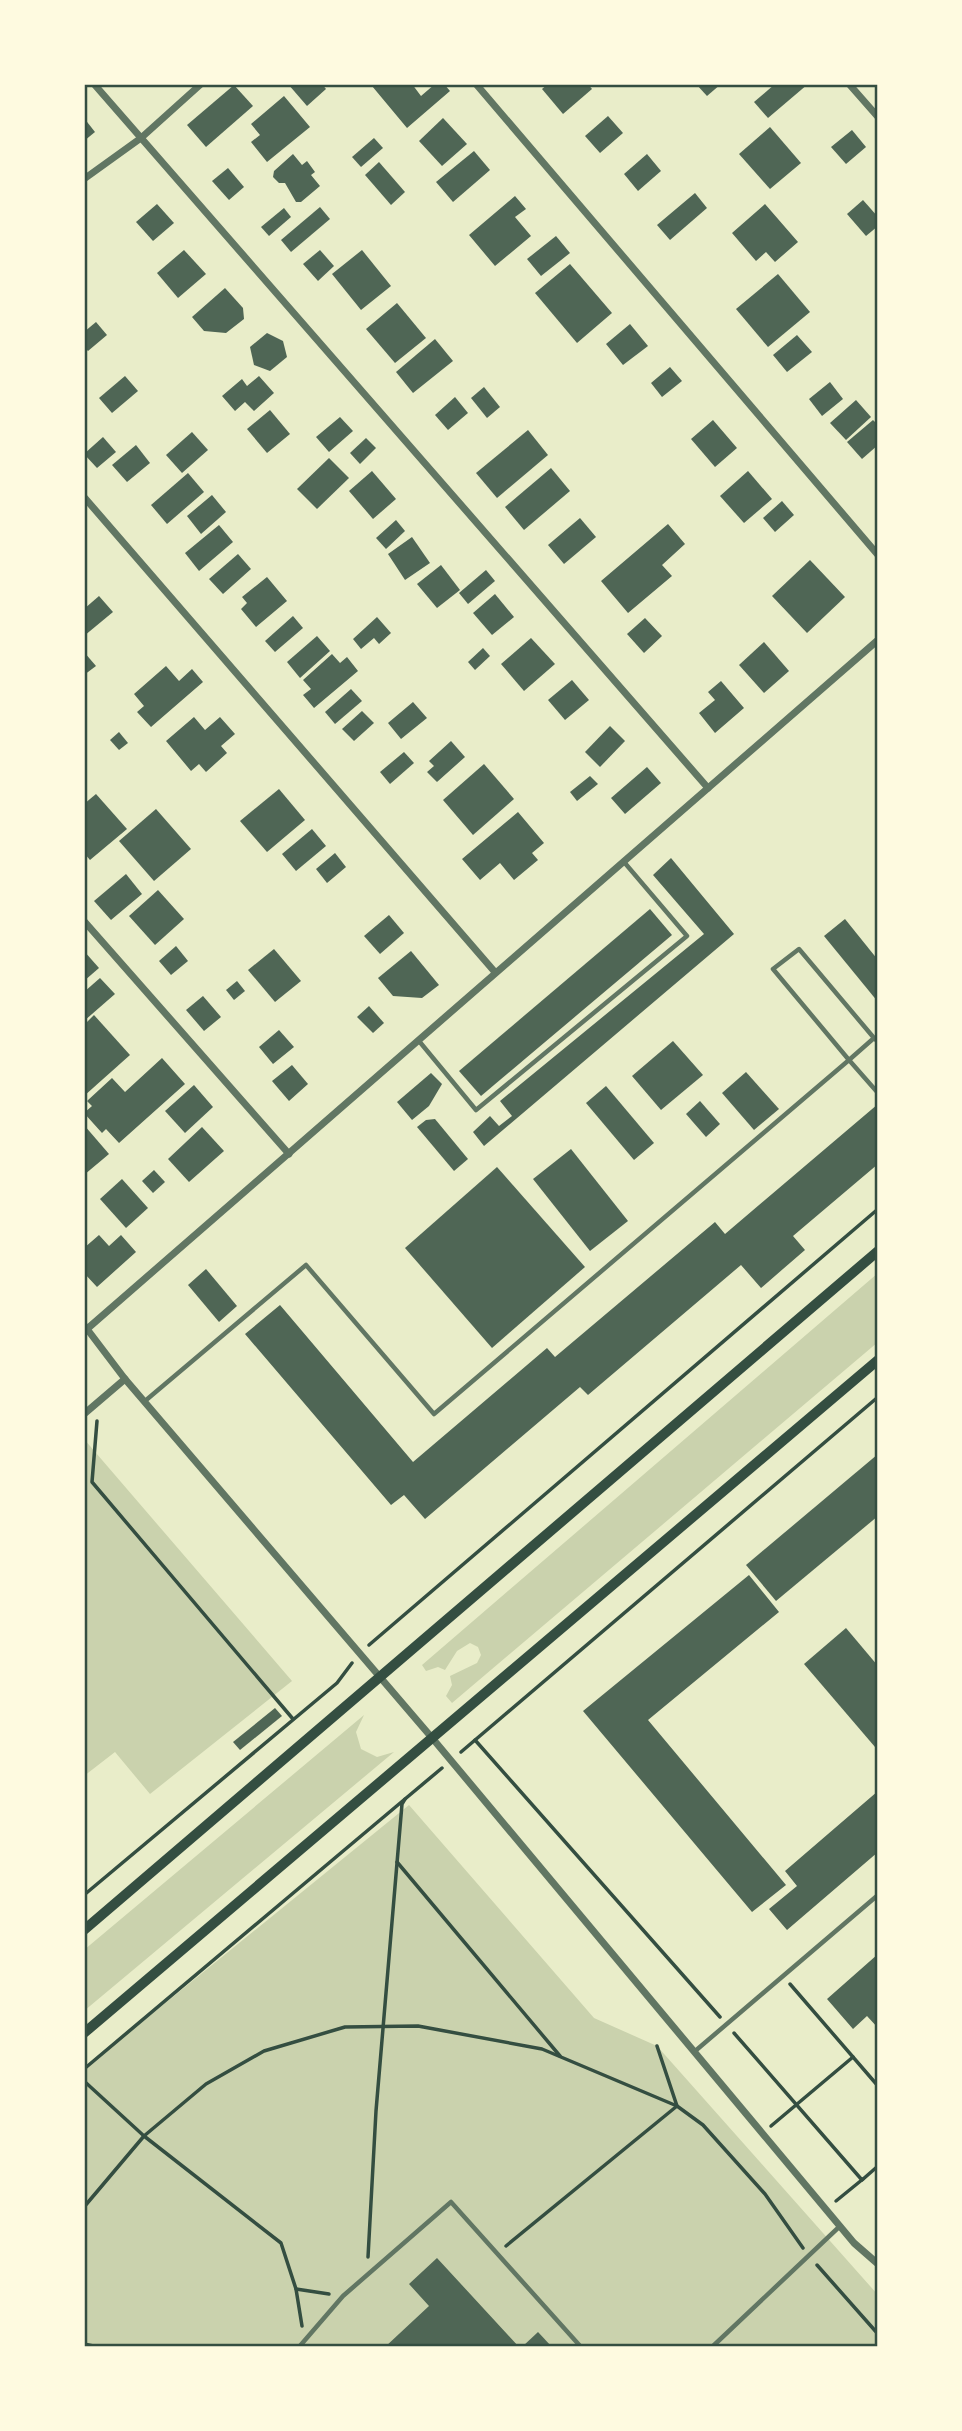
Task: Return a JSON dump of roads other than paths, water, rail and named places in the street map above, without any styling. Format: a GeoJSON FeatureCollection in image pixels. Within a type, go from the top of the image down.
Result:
{"type":"FeatureCollection","features":[{"type":"Feature","properties":{"kind":"main road"},"geometry":{"type":"LineString","coordinates":[[84,1930],[878,1251]]}},
{"type":"Feature","properties":{"kind":"main road"},"geometry":{"type":"LineString","coordinates":[[84,2034],[878,1360]]}},
{"type":"Feature","properties":{"kind":"street"},"geometry":{"type":"LineString","coordinates":[[94,84],[708,788]]}},
{"type":"Feature","properties":{"kind":"street"},"geometry":{"type":"LineString","coordinates":[[84,179],[141,138],[201,84]]}},
{"type":"Feature","properties":{"kind":"street"},"geometry":{"type":"LineString","coordinates":[[476,84],[878,555]]}},
{"type":"Feature","properties":{"kind":"street"},"geometry":{"type":"LineString","coordinates":[[849,84],[878,117]]}},
{"type":"Feature","properties":{"kind":"street"},"geometry":{"type":"LineString","coordinates":[[84,497],[494,971]]}},
{"type":"Feature","properties":{"kind":"street"},"geometry":{"type":"LineString","coordinates":[[878,640],[494,971],[289,1154],[86,1327],[125,1378],[360,1653],[839,2227],[878,2264]]}},
{"type":"Feature","properties":{"kind":"street"},"geometry":{"type":"LineString","coordinates":[[84,921],[289,1154]]}},
{"type":"Feature","properties":{"kind":"street"},"geometry":{"type":"LineString","coordinates":[[84,1413],[125,1378]]}},
{"type":"Feature","properties":{"kind":"lane"},"geometry":{"type":"LineString","coordinates":[[418,1040],[476,1110],[688,936],[623,862]]}},
{"type":"Feature","properties":{"kind":"lane"},"geometry":{"type":"LineString","coordinates":[[145,1401],[306,1265],[434,1414],[849,1059],[876,1040],[799,948],[773,969],[849,1059],[878,1093]]}},
{"type":"Feature","properties":{"kind":"lane"},"geometry":{"type":"LineString","coordinates":[[693,2053],[878,1895]]}},
{"type":"Feature","properties":{"kind":"lane"},"geometry":{"type":"LineString","coordinates":[[299,2347],[344,2296],[451,2202],[581,2347]]}},
{"type":"Feature","properties":{"kind":"lane"},"geometry":{"type":"LineString","coordinates":[[712,2347],[839,2227]]}}]}
